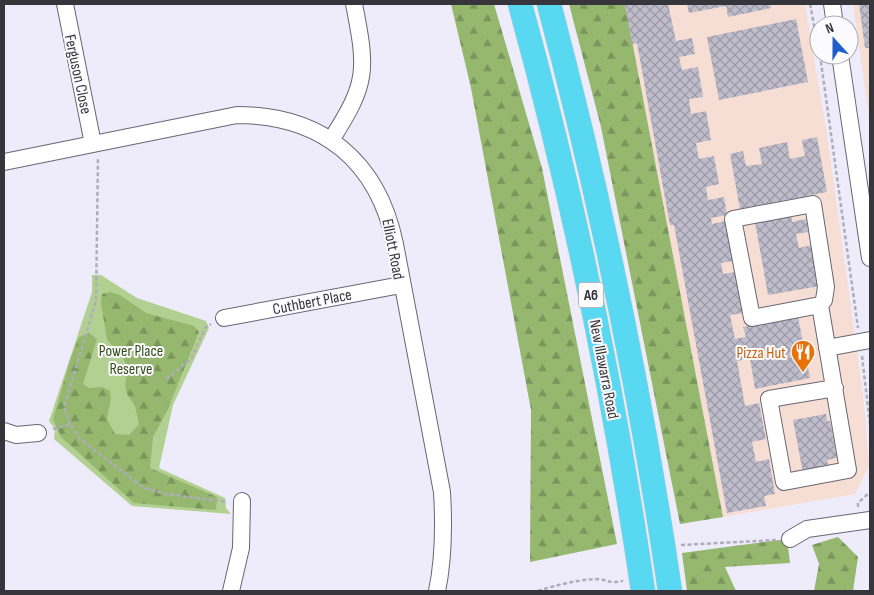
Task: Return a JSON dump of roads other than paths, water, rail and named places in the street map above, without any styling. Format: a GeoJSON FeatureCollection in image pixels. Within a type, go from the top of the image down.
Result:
{"type":"FeatureCollection","features":[{"type":"Feature","properties":{"kind":"highway","name":"New Illawarra Road"},"geometry":{"type":"LineString","coordinates":[[520,4],[551,117],[586,272],[620,446],[643,591]]}},
{"type":"Feature","properties":{"kind":"highway","name":"New Illawarra Road"},"geometry":{"type":"LineString","coordinates":[[549,4],[583,134],[606,234],[648,453],[670,591]]}},
{"type":"Feature","properties":{"kind":"street","name":"Ferguson Close"},"geometry":{"type":"LineString","coordinates":[[64,4],[96,143]]}},
{"type":"Feature","properties":{"kind":"street"},"geometry":{"type":"LineString","coordinates":[[331,140],[355,103],[360,88],[363,56],[354,4]]}},
{"type":"Feature","properties":{"kind":"street"},"geometry":{"type":"LineString","coordinates":[[841,65],[870,258]]}},
{"type":"Feature","properties":{"kind":"street","name":"Elliott Road"},"geometry":{"type":"LineString","coordinates":[[4,162],[237,115],[282,119],[303,125],[331,140],[353,158],[365,173],[385,208],[391,226],[442,492],[444,526],[442,566],[437,591]]}},
{"type":"Feature","properties":{"kind":"street"},"geometry":{"type":"LineString","coordinates":[[820,305],[752,318],[733,219],[813,204],[826,288],[824,300],[820,305],[848,470],[784,482],[769,399],[834,388]]}},
{"type":"Feature","properties":{"kind":"street","name":"Cuthbert Place"},"geometry":{"type":"LineString","coordinates":[[224,318],[401,285]]}},
{"type":"Feature","properties":{"kind":"street"},"geometry":{"type":"LineString","coordinates":[[827,348],[865,341]]}},
{"type":"Feature","properties":{"kind":"street"},"geometry":{"type":"LineString","coordinates":[[4,431],[16,435],[38,433]]}},
{"type":"Feature","properties":{"kind":"street"},"geometry":{"type":"LineString","coordinates":[[231,591],[241,548],[242,501]]}},
{"type":"Feature","properties":{"kind":"street"},"geometry":{"type":"LineString","coordinates":[[790,539],[807,529],[870,520]]}},
{"type":"Feature","properties":{"kind":"place","name":"Pizza Hut"},"geometry":{"type":"Point","coordinates":[803,373]}},
{"type":"Feature","properties":{"kind":"park label","name":"Power Place Reserve"},"geometry":{"type":"Point","coordinates":[131,359]}}]}
